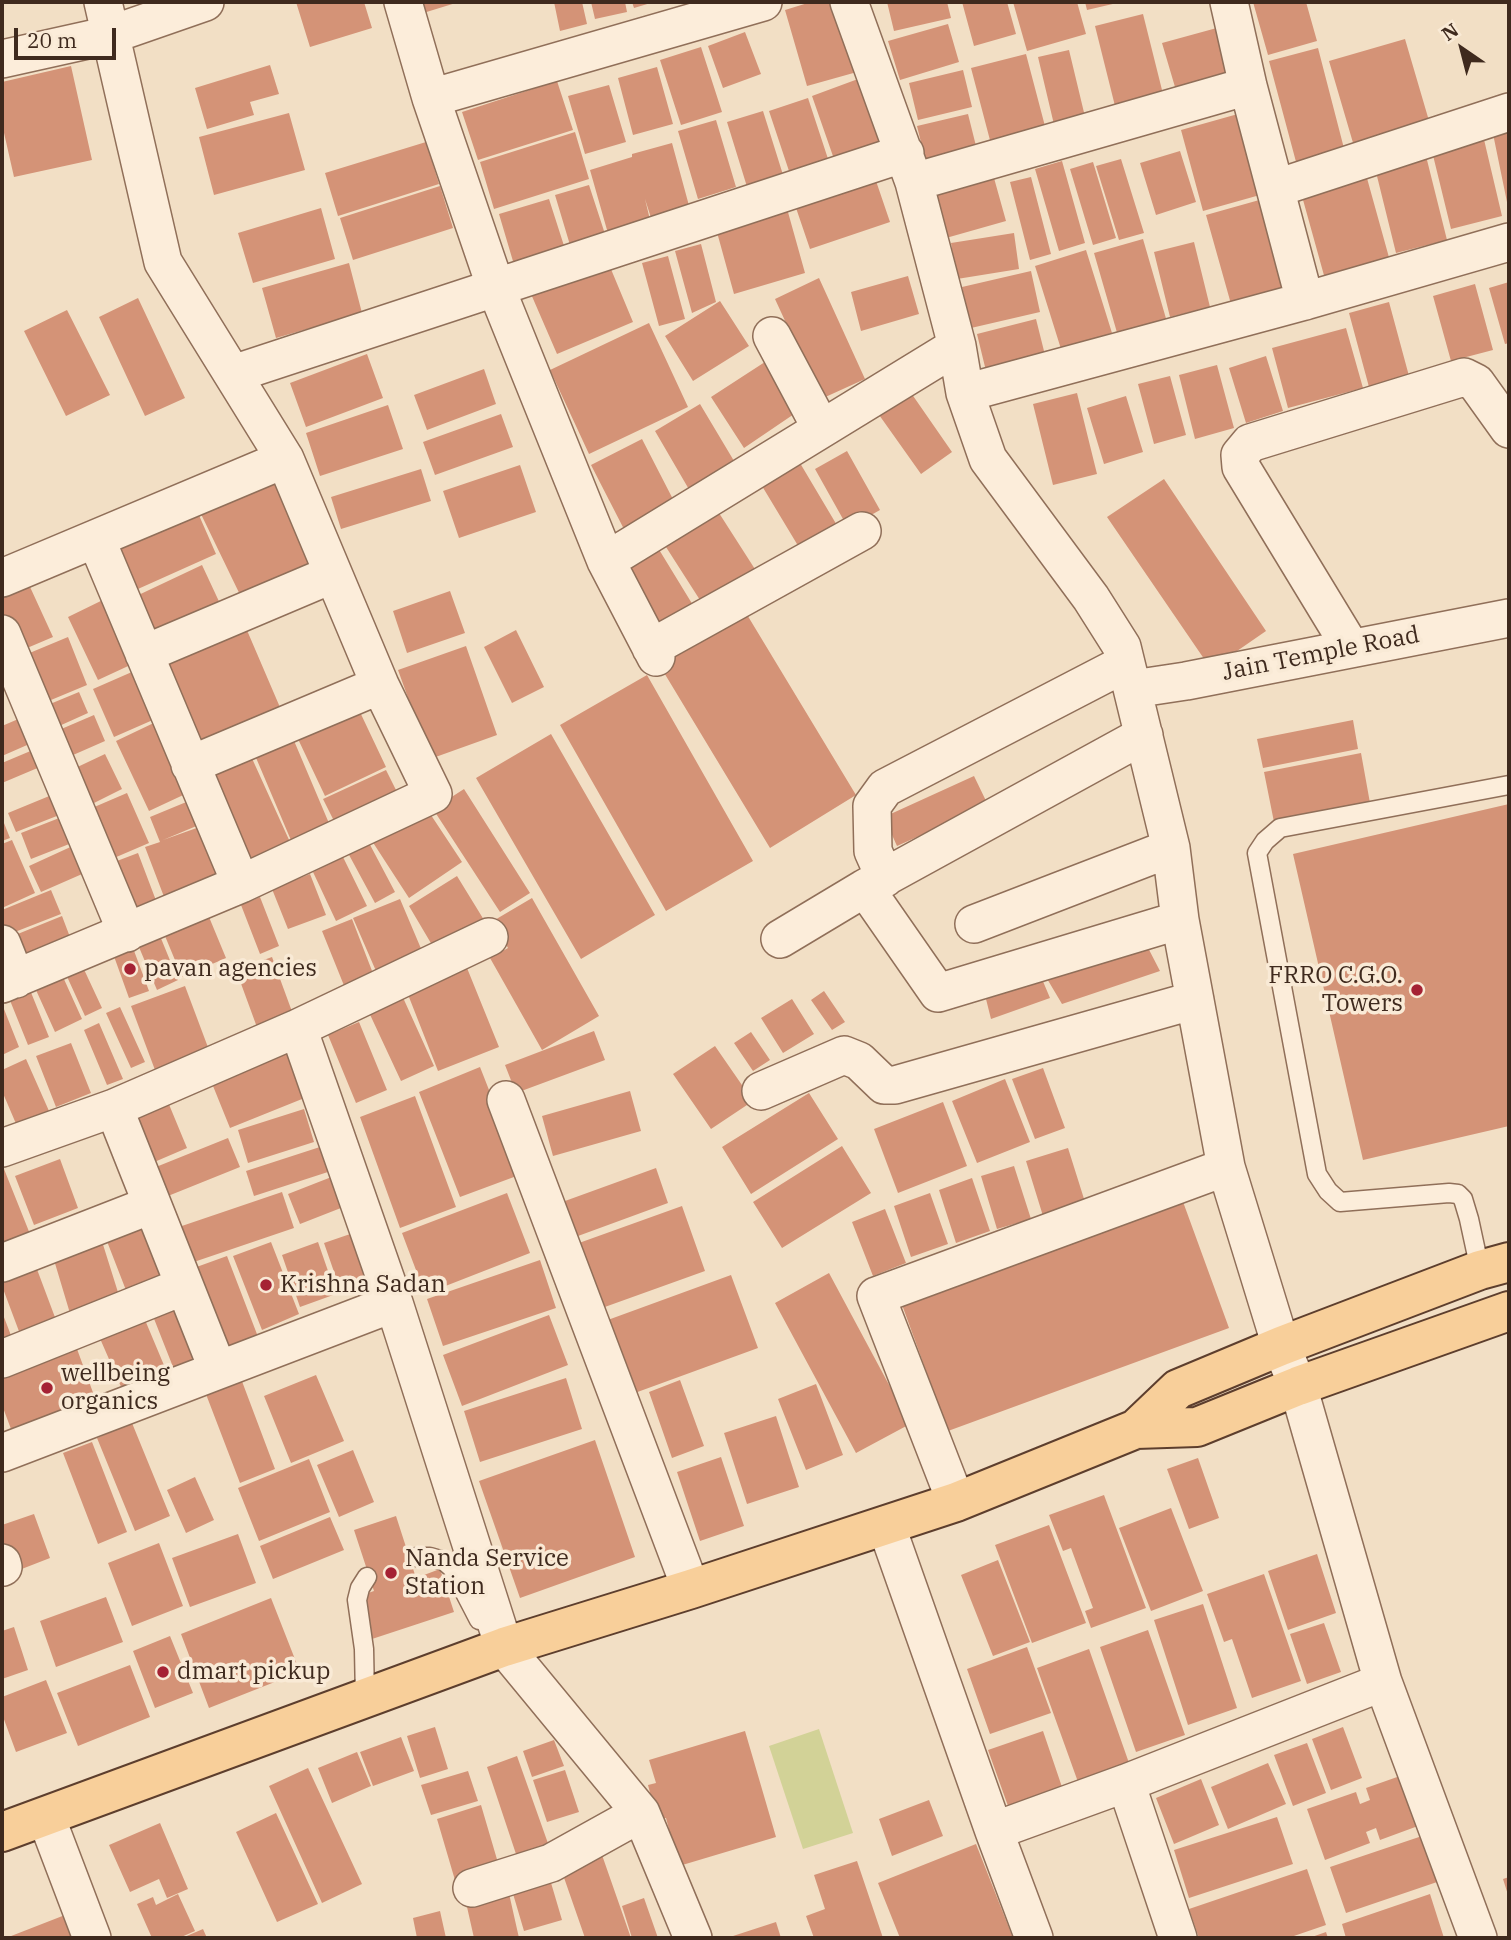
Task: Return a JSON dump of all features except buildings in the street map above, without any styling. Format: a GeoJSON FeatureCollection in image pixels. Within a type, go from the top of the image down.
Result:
{"type":"FeatureCollection","features":[{"type":"Feature","properties":{"kind":"main road"},"geometry":{"type":"LineString","coordinates":[[1136,1429],[1178,1389],[1281,1346],[1494,1266]]}},
{"type":"Feature","properties":{"kind":"main road"},"geometry":{"type":"LineString","coordinates":[[2,1832],[498,1649],[956,1502],[1136,1429],[1196,1427],[1298,1386],[1509,1311]]}},
{"type":"Feature","properties":{"kind":"street"},"geometry":{"type":"LineString","coordinates":[[2,59],[106,19],[205,2]]}},
{"type":"Feature","properties":{"kind":"street"},"geometry":{"type":"LineString","coordinates":[[403,2],[431,98],[496,288],[606,561],[654,653],[862,531]]}},
{"type":"Feature","properties":{"kind":"street"},"geometry":{"type":"LineString","coordinates":[[431,98],[763,2]]}},
{"type":"Feature","properties":{"kind":"street"},"geometry":{"type":"LineString","coordinates":[[849,2],[910,168],[957,346],[965,393],[988,459],[1091,598],[1122,648],[1171,848],[1180,920],[1226,1167],[1281,1346],[1298,1386],[1383,1682],[1478,1938]]}},
{"type":"Feature","properties":{"kind":"street"},"geometry":{"type":"LineString","coordinates":[[1229,2],[1248,86],[1305,301]]}},
{"type":"Feature","properties":{"kind":"street"},"geometry":{"type":"LineString","coordinates":[[2,944],[9,981],[241,884],[433,794],[380,685],[285,458],[163,262],[106,19]]}},
{"type":"Feature","properties":{"kind":"street"},"geometry":{"type":"LineString","coordinates":[[233,374],[496,288],[910,168],[1248,86]]}},
{"type":"Feature","properties":{"kind":"street"},"geometry":{"type":"LineString","coordinates":[[1277,188],[1509,111]]}},
{"type":"Feature","properties":{"kind":"street"},"geometry":{"type":"LineString","coordinates":[[965,393],[1305,301],[1509,242]]}},
{"type":"Feature","properties":{"kind":"street"},"geometry":{"type":"LineString","coordinates":[[772,336],[821,428]]}},
{"type":"Feature","properties":{"kind":"street"},"geometry":{"type":"LineString","coordinates":[[606,561],[957,346]]}},
{"type":"Feature","properties":{"kind":"street"},"geometry":{"type":"LineString","coordinates":[[1351,648],[1241,467],[1240,456],[1250,443],[1464,377],[1476,383],[1509,429]]}},
{"type":"Feature","properties":{"kind":"street"},"geometry":{"type":"LineString","coordinates":[[2,578],[285,458]]}},
{"type":"Feature","properties":{"kind":"street"},"geometry":{"type":"LineString","coordinates":[[96,539],[241,884]]}},
{"type":"Feature","properties":{"kind":"street"},"geometry":{"type":"LineString","coordinates":[[144,653],[333,574]]}},
{"type":"Feature","properties":{"kind":"street","name":"Jain Temple Road"},"geometry":{"type":"LineString","coordinates":[[1180,920],[939,993],[875,883],[872,806],[885,788],[1129,676],[1186,681],[1509,618]]}},
{"type":"Feature","properties":{"kind":"street"},"geometry":{"type":"LineString","coordinates":[[2,634],[127,933]]}},
{"type":"Feature","properties":{"kind":"street"},"geometry":{"type":"LineString","coordinates":[[190,765],[380,685]]}},
{"type":"Feature","properties":{"kind":"street"},"geometry":{"type":"LineString","coordinates":[[780,939],[875,883],[1144,735]]}},
{"type":"Feature","properties":{"kind":"street"},"geometry":{"type":"LineString","coordinates":[[974,924],[1171,848]]}},
{"type":"Feature","properties":{"kind":"street"},"geometry":{"type":"LineString","coordinates":[[2,1148],[114,1108],[298,1028],[489,937]]}},
{"type":"Feature","properties":{"kind":"street"},"geometry":{"type":"LineString","coordinates":[[761,1091],[844,1055],[859,1061],[884,1085],[895,1085],[1195,1000]]}},
{"type":"Feature","properties":{"kind":"street"},"geometry":{"type":"LineString","coordinates":[[298,1028],[394,1303],[498,1649],[640,1813],[693,1938]]}},
{"type":"Feature","properties":{"kind":"street"},"geometry":{"type":"LineString","coordinates":[[506,1101],[691,1589]]}},
{"type":"Feature","properties":{"kind":"street"},"geometry":{"type":"LineString","coordinates":[[114,1108],[219,1370]]}},
{"type":"Feature","properties":{"kind":"street"},"geometry":{"type":"LineString","coordinates":[[956,1502],[876,1296],[1226,1167]]}},
{"type":"Feature","properties":{"kind":"street"},"geometry":{"type":"LineString","coordinates":[[2,1263],[151,1205]]}},
{"type":"Feature","properties":{"kind":"street"},"geometry":{"type":"LineString","coordinates":[[2,1359],[184,1286]]}},
{"type":"Feature","properties":{"kind":"street"},"geometry":{"type":"LineString","coordinates":[[2,1453],[394,1303]]}},
{"type":"Feature","properties":{"kind":"street"},"geometry":{"type":"LineString","coordinates":[[886,1525],[993,1831],[1034,1938]]}},
{"type":"Feature","properties":{"kind":"street"},"geometry":{"type":"LineString","coordinates":[[993,1831],[1126,1783],[1383,1682]]}},
{"type":"Feature","properties":{"kind":"street"},"geometry":{"type":"LineString","coordinates":[[1126,1783],[1178,1938]]}},
{"type":"Feature","properties":{"kind":"street"},"geometry":{"type":"LineString","coordinates":[[472,1888],[551,1863],[640,1813]]}},
{"type":"Feature","properties":{"kind":"street"},"geometry":{"type":"LineString","coordinates":[[46,1816],[92,1938]]}},
{"type":"Feature","properties":{"kind":"lane"},"geometry":{"type":"LineString","coordinates":[[1494,1266],[1469,1219],[1463,1199],[1458,1194],[1340,1202],[1328,1191],[1317,1174],[1257,853],[1265,841],[1280,828],[1509,785]]}},
{"type":"Feature","properties":{"kind":"lane"},"geometry":{"type":"LineString","coordinates":[[416,1557],[430,1557],[443,1561],[452,1568],[498,1649]]}},
{"type":"Feature","properties":{"kind":"lane"},"geometry":{"type":"LineString","coordinates":[[365,1698],[364,1649],[357,1600],[359,1588],[367,1577]]}},
{"type":"Feature","properties":{"kind":"green space"},"geometry":{"type":"Polygon","coordinates":[[[819,1729],[853,1833],[803,1849],[769,1746],[819,1729]]]}},
{"type":"Feature","properties":{"kind":"place","name":"pavan agencies"},"geometry":{"type":"Point","coordinates":[130,969]}},
{"type":"Feature","properties":{"kind":"place","name":"FRRO C.G.O. Towers"},"geometry":{"type":"Point","coordinates":[1417,990]}},
{"type":"Feature","properties":{"kind":"place","name":"Krishna Sadan"},"geometry":{"type":"Point","coordinates":[266,1285]}},
{"type":"Feature","properties":{"kind":"place","name":"wellbeing organics"},"geometry":{"type":"Point","coordinates":[47,1388]}},
{"type":"Feature","properties":{"kind":"place","name":"Nanda Service Station"},"geometry":{"type":"Point","coordinates":[391,1573]}},
{"type":"Feature","properties":{"kind":"place","name":"dmart pickup"},"geometry":{"type":"Point","coordinates":[163,1672]}}]}
